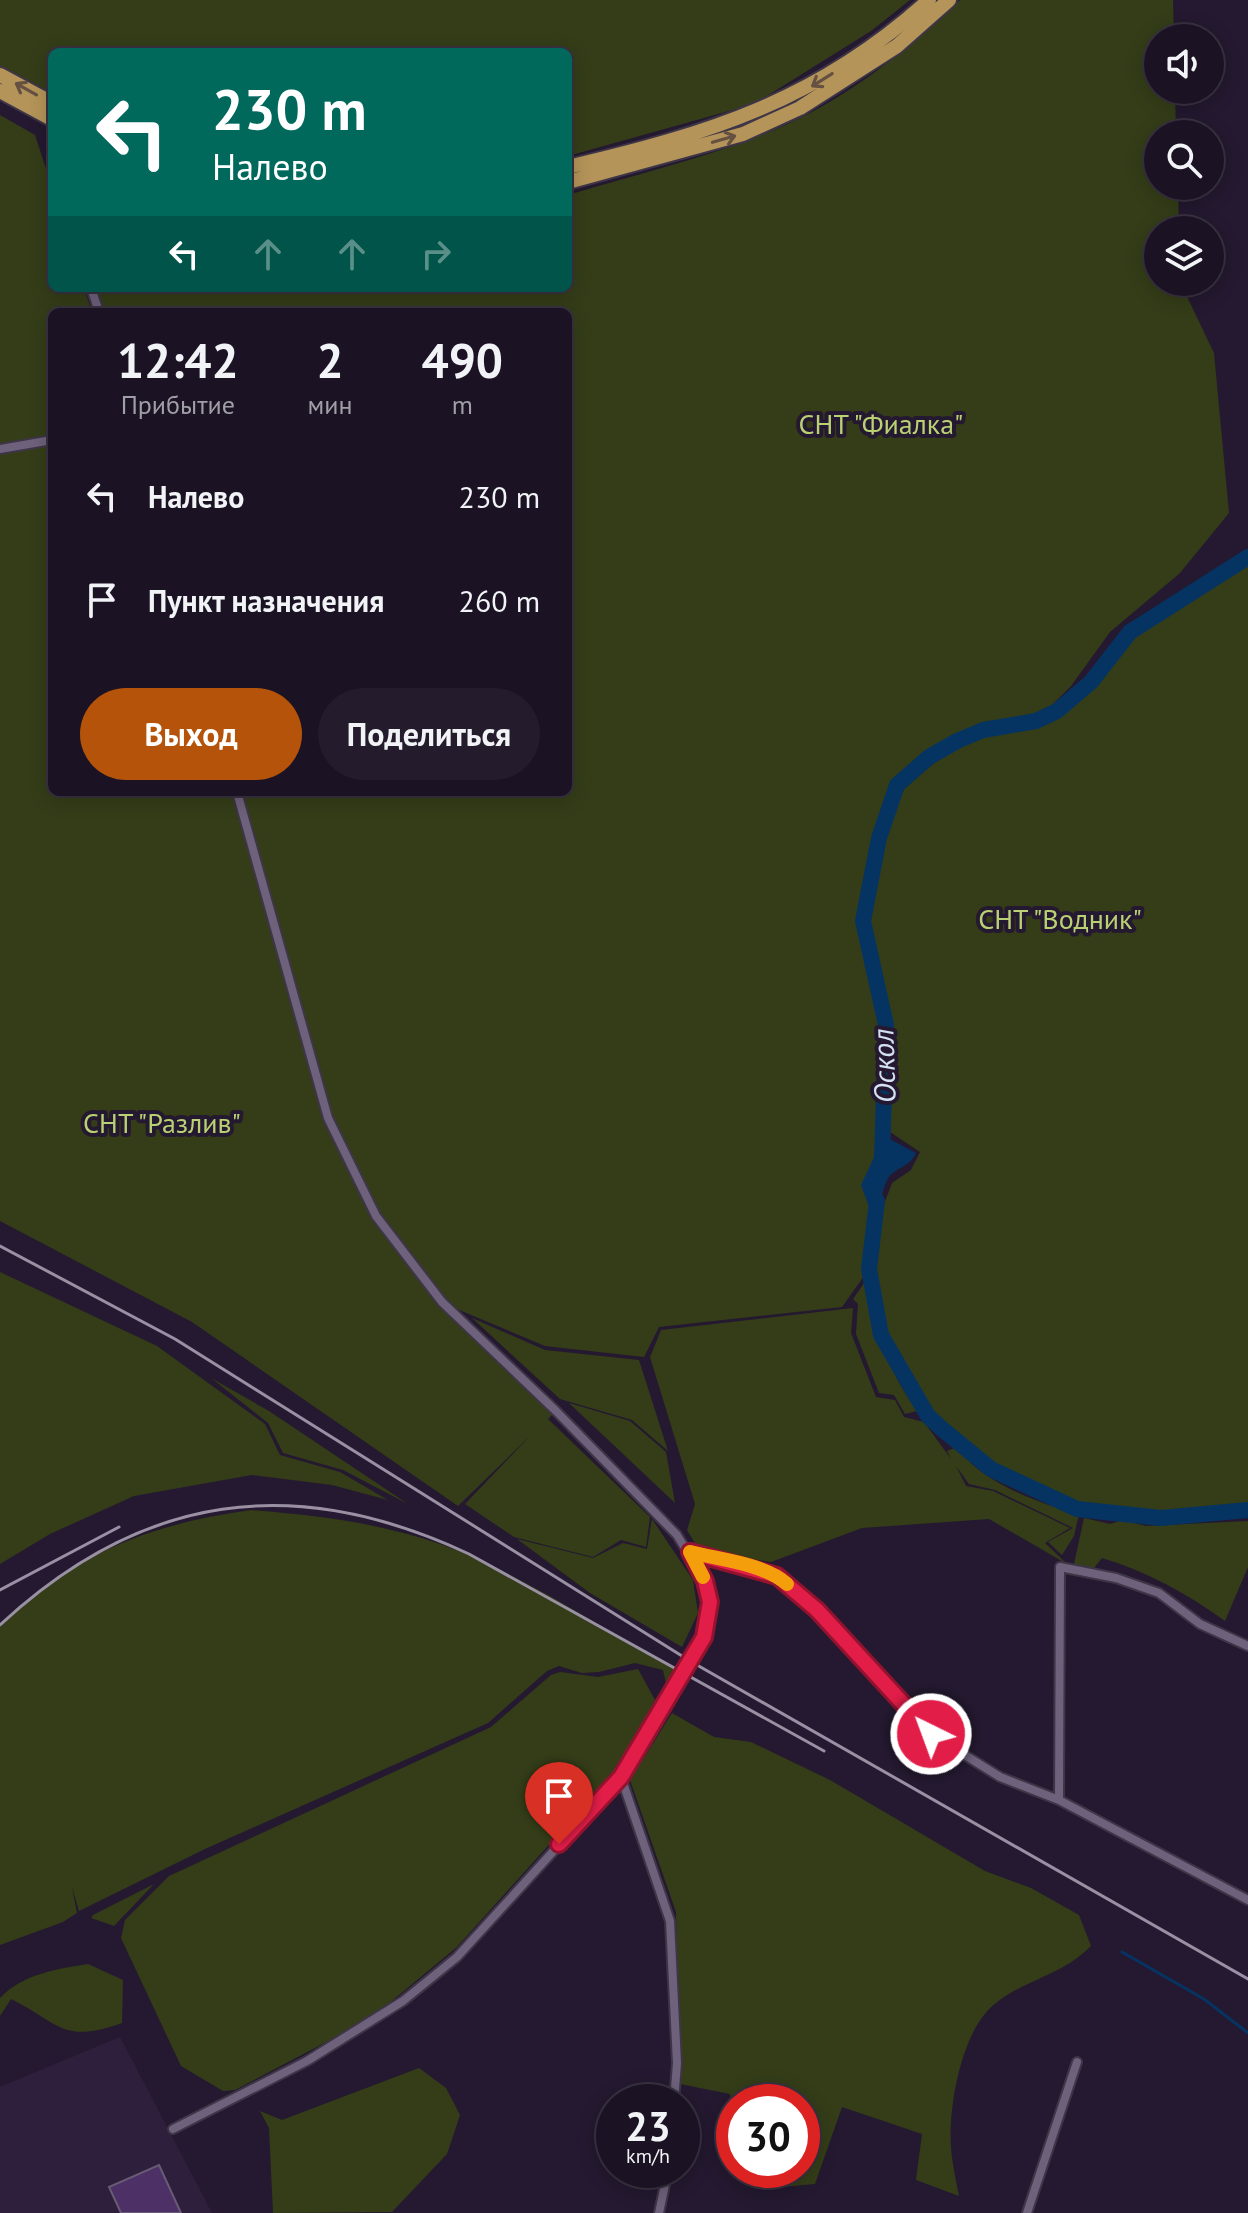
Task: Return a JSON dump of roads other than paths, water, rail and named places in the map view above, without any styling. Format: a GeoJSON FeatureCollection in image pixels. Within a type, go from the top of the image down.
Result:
{"type":"FeatureCollection","features":[{"type":"Feature","properties":{"kind":"main road"},"geometry":{"type":"LineString","coordinates":[[572,166],[651,148],[738,120],[816,84],[895,31],[929,0]]}},
{"type":"Feature","properties":{"kind":"main road"},"geometry":{"type":"LineString","coordinates":[[572,181],[743,134],[800,108],[897,46],[949,0]]}},
{"type":"Feature","properties":{"kind":"main road"},"geometry":{"type":"LineString","coordinates":[[0,75],[48,101]]}},
{"type":"Feature","properties":{"kind":"main road"},"geometry":{"type":"LineString","coordinates":[[0,91],[48,117]]}},
{"type":"Feature","properties":{"kind":"street"},"geometry":{"type":"LineString","coordinates":[[0,449],[48,441]]}},
{"type":"Feature","properties":{"kind":"street"},"geometry":{"type":"LineString","coordinates":[[173,2129],[307,2061],[403,2001],[457,1957],[621,1777],[704,1637],[710,1602],[705,1581],[690,1552],[556,1411],[442,1302],[376,1216],[328,1118],[306,1029],[238,796]]}},
{"type":"Feature","properties":{"kind":"street"},"geometry":{"type":"LineString","coordinates":[[690,1552],[777,1576],[817,1610],[931,1734],[1000,1777],[1059,1800],[1248,1900]]}},
{"type":"Feature","properties":{"kind":"street"},"geometry":{"type":"LineString","coordinates":[[1059,1800],[1060,1567],[1116,1578],[1159,1593],[1200,1624],[1248,1646]]}},
{"type":"Feature","properties":{"kind":"street"},"geometry":{"type":"LineString","coordinates":[[621,1777],[670,1921],[675,2084]]}},
{"type":"Feature","properties":{"kind":"street"},"geometry":{"type":"LineString","coordinates":[[1027,2213],[1077,2062]]}},
{"type":"Feature","properties":{"kind":"street"},"geometry":{"type":"LineString","coordinates":[[659,2213],[664,2188]]}},
{"type":"Feature","properties":{"kind":"water"},"geometry":{"type":"Polygon","coordinates":[[[884,1136],[916,1153],[910,1162],[888,1178],[874,1221],[861,1185],[884,1136]]]}},
{"type":"Feature","properties":{"kind":"waterway","name":"Оскол"},"geometry":{"type":"LineString","coordinates":[[882,1158],[886,1025],[863,921],[879,838],[897,785],[929,757],[957,741],[983,730],[1036,721],[1057,711],[1091,682],[1130,632],[1248,557]]}},
{"type":"Feature","properties":{"kind":"waterway","name":"Оскол"},"geometry":{"type":"LineString","coordinates":[[877,1201],[869,1269],[881,1335],[928,1416],[941,1428],[991,1469],[1077,1509],[1161,1518],[1248,1510]]}},
{"type":"Feature","properties":{"kind":"waterway"},"geometry":{"type":"LineString","coordinates":[[1122,1952],[1204,1999],[1248,2033]]}},
{"type":"Feature","properties":{"kind":"railway"},"geometry":{"type":"LineString","coordinates":[[0,1246],[175,1339],[690,1661],[1248,1979]]}},
{"type":"Feature","properties":{"kind":"railway"},"geometry":{"type":"LineString","coordinates":[[0,1625],[54,1581],[109,1547],[165,1523],[222,1509],[281,1506],[342,1512],[404,1528],[469,1554],[824,1751]]}},
{"type":"Feature","properties":{"kind":"railway"},"geometry":{"type":"LineString","coordinates":[[0,1590],[119,1527]]}},
{"type":"Feature","properties":{"kind":"park label","name":"СНТ \"Фиалка\""},"geometry":{"type":"Point","coordinates":[881,423]}},
{"type":"Feature","properties":{"kind":"park label","name":"СНТ \"Водник\""},"geometry":{"type":"Point","coordinates":[1060,918]}},
{"type":"Feature","properties":{"kind":"park label","name":"СНТ \"Разлив\""},"geometry":{"type":"Point","coordinates":[162,1122]}}]}
